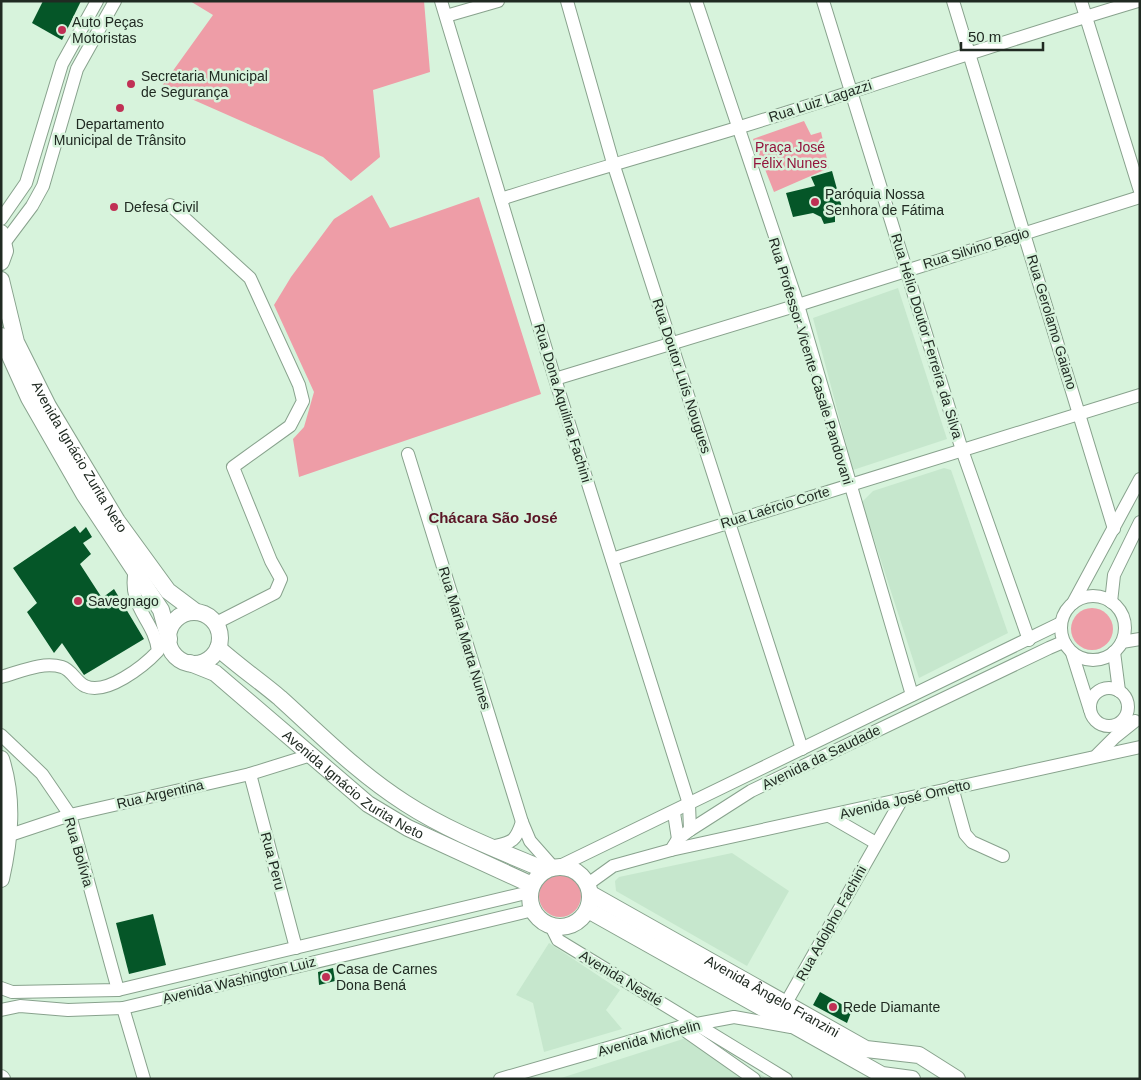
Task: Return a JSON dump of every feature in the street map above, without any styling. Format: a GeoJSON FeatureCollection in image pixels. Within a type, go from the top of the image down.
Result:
{"type":"FeatureCollection","features":[{"type":"Feature","properties":{"kind":"main road"},"geometry":{"type":"LineString","coordinates":[[1,262],[5,251],[3,237]]}},
{"type":"Feature","properties":{"kind":"main road","name":"Avenida Ignácio Zurita Neto"},"geometry":{"type":"LineString","coordinates":[[1,280],[16,342],[48,406],[117,521],[168,591],[196,612]]}},
{"type":"Feature","properties":{"kind":"main road","name":"Avenida Ignácio Zurita Neto"},"geometry":{"type":"LineString","coordinates":[[1,336],[28,398],[84,494],[161,610],[169,639]]}},
{"type":"Feature","properties":{"kind":"main road"},"geometry":{"type":"LineString","coordinates":[[196,612],[210,617],[216,623],[220,631],[218,648],[207,660],[190,663],[175,655],[169,639],[173,623],[187,613],[196,612]]}},
{"type":"Feature","properties":{"kind":"main road","name":"Avenida Ignácio Zurita Neto"},"geometry":{"type":"LineString","coordinates":[[218,648],[241,669],[279,697],[369,778],[406,804],[491,847],[553,868]]}},
{"type":"Feature","properties":{"kind":"main road","name":"Avenida Ignácio Zurita Neto"},"geometry":{"type":"LineString","coordinates":[[190,663],[215,673],[368,804],[408,828],[531,889]]}},
{"type":"Feature","properties":{"kind":"main road"},"geometry":{"type":"LineString","coordinates":[[1,760],[10,802],[10,835],[1,879]]}},
{"type":"Feature","properties":{"kind":"main road"},"geometry":{"type":"LineString","coordinates":[[553,868],[577,871],[589,896],[583,917],[568,926],[551,926],[544,922],[533,910],[531,889],[537,876],[553,868]]}},
{"type":"Feature","properties":{"kind":"main road","name":"Avenida Ângelo Franzini"},"geometry":{"type":"LineString","coordinates":[[589,896],[786,1003],[866,1049],[919,1055],[957,1079]]}},
{"type":"Feature","properties":{"kind":"main road","name":"Avenida Ângelo Franzini"},"geometry":{"type":"LineString","coordinates":[[589,896],[799,1029],[882,1075],[913,1079]]}},
{"type":"Feature","properties":{"kind":"main road"},"geometry":{"type":"LineString","coordinates":[[913,1079],[919,1055]]}},
{"type":"Feature","properties":{"kind":"street"},"geometry":{"type":"LineString","coordinates":[[1,219],[26,183],[62,64],[97,1]]}},
{"type":"Feature","properties":{"kind":"street"},"geometry":{"type":"LineString","coordinates":[[3,237],[32,206],[43,186],[77,69],[115,1]]}},
{"type":"Feature","properties":{"kind":"street","name":"Rua Dona Aquilina Fachini"},"geometry":{"type":"LineString","coordinates":[[441,1],[555,379],[689,804],[690,830]]}},
{"type":"Feature","properties":{"kind":"street"},"geometry":{"type":"LineString","coordinates":[[446,16],[498,1]]}},
{"type":"Feature","properties":{"kind":"street","name":"Rua Doutor Luís Nougues"},"geometry":{"type":"LineString","coordinates":[[568,1],[613,163],[802,748]]}},
{"type":"Feature","properties":{"kind":"street","name":"Rua Professor Vicente Casale Pandovani"},"geometry":{"type":"LineString","coordinates":[[696,1],[737,128],[798,305],[912,695]]}},
{"type":"Feature","properties":{"kind":"street","name":"Rua Hélio Doutor Ferreira da Silva"},"geometry":{"type":"LineString","coordinates":[[823,1],[962,450],[1029,640]]}},
{"type":"Feature","properties":{"kind":"street","name":"Rua Gerolamo Gaiano"},"geometry":{"type":"LineString","coordinates":[[953,1],[1114,529]]}},
{"type":"Feature","properties":{"kind":"street"},"geometry":{"type":"LineString","coordinates":[[1081,1],[1140,191]]}},
{"type":"Feature","properties":{"kind":"street","name":"Rua Luiz Lagazzi"},"geometry":{"type":"LineString","coordinates":[[501,199],[613,163],[737,128],[850,90],[1138,1]]}},
{"type":"Feature","properties":{"kind":"street"},"geometry":{"type":"LineString","coordinates":[[62,64],[77,69]]}},
{"type":"Feature","properties":{"kind":"street","name":"Rua Silvino Bagio"},"geometry":{"type":"LineString","coordinates":[[555,379],[671,342],[798,305],[1140,197]]}},
{"type":"Feature","properties":{"kind":"street"},"geometry":{"type":"LineString","coordinates":[[170,205],[250,278],[299,385],[303,401],[290,426],[233,467],[270,560],[281,579],[275,593],[216,623]]}},
{"type":"Feature","properties":{"kind":"street","name":"Rua Laércio Corte"},"geometry":{"type":"LineString","coordinates":[[612,559],[1140,395]]}},
{"type":"Feature","properties":{"kind":"street","name":"Rua Maria Marta Nunes"},"geometry":{"type":"LineString","coordinates":[[408,454],[522,822],[530,842],[553,868]]}},
{"type":"Feature","properties":{"kind":"street"},"geometry":{"type":"LineString","coordinates":[[1121,751],[1115,737],[1093,716],[1068,648],[1061,623],[1140,480]]}},
{"type":"Feature","properties":{"kind":"street"},"geometry":{"type":"LineString","coordinates":[[1111,602],[1114,575],[1140,522]]}},
{"type":"Feature","properties":{"kind":"street"},"geometry":{"type":"LineString","coordinates":[[1,677],[44,665],[63,667],[83,686],[95,689],[107,686],[146,665],[158,651],[156,638],[136,604],[133,579],[135,569]]}},
{"type":"Feature","properties":{"kind":"street"},"geometry":{"type":"LineString","coordinates":[[1073,603],[1092,596],[1111,602],[1119,610],[1124,620],[1124,631],[1118,647],[1118,691]]}},
{"type":"Feature","properties":{"kind":"street","name":"Avenida da Saudade"},"geometry":{"type":"LineString","coordinates":[[553,868],[674,813],[802,748],[1061,623]]}},
{"type":"Feature","properties":{"kind":"street"},"geometry":{"type":"LineString","coordinates":[[1068,648],[1088,660],[1106,657],[1118,647],[1140,639]]}},
{"type":"Feature","properties":{"kind":"street","name":"Avenida da Saudade"},"geometry":{"type":"LineString","coordinates":[[589,896],[612,866],[674,845],[690,830],[751,791],[1049,648],[1063,642],[1068,648]]}},
{"type":"Feature","properties":{"kind":"street"},"geometry":{"type":"LineString","coordinates":[[1097,755],[1115,737],[1138,723],[1128,708],[1124,695],[1118,691],[1112,688],[1099,690],[1091,699],[1093,716],[1107,726],[1118,724],[1128,708]]}},
{"type":"Feature","properties":{"kind":"street","name":"Rua Bolívia"},"geometry":{"type":"LineString","coordinates":[[1,735],[42,774],[70,814],[118,990]]}},
{"type":"Feature","properties":{"kind":"street","name":"Avenida José Ometto"},"geometry":{"type":"LineString","coordinates":[[674,845],[831,817],[952,787],[1140,747]]}},
{"type":"Feature","properties":{"kind":"street","name":"Rua Argentina"},"geometry":{"type":"LineString","coordinates":[[10,835],[70,814],[250,774],[311,755]]}},
{"type":"Feature","properties":{"kind":"street","name":"Rua Peru"},"geometry":{"type":"LineString","coordinates":[[250,774],[296,948]]}},
{"type":"Feature","properties":{"kind":"street"},"geometry":{"type":"LineString","coordinates":[[952,787],[965,834],[972,842],[1002,856]]}},
{"type":"Feature","properties":{"kind":"street","name":"Rua Adolpho Fachini"},"geometry":{"type":"LineString","coordinates":[[786,1003],[902,799]]}},
{"type":"Feature","properties":{"kind":"street"},"geometry":{"type":"LineString","coordinates":[[674,813],[674,845]]}},
{"type":"Feature","properties":{"kind":"street"},"geometry":{"type":"LineString","coordinates":[[831,817],[876,843]]}},
{"type":"Feature","properties":{"kind":"street"},"geometry":{"type":"LineString","coordinates":[[491,847],[513,842],[518,836],[522,822]]}},
{"type":"Feature","properties":{"kind":"street","name":"Avenida Washington Luiz"},"geometry":{"type":"LineString","coordinates":[[1,988],[12,992],[118,990],[531,889]]}},
{"type":"Feature","properties":{"kind":"street","name":"Avenida Washington Luiz"},"geometry":{"type":"LineString","coordinates":[[1,1010],[20,1006],[68,1010],[123,1008],[533,910]]}},
{"type":"Feature","properties":{"kind":"street","name":"Avenida Nestlé"},"geometry":{"type":"LineString","coordinates":[[551,926],[558,940],[786,1079]]}},
{"type":"Feature","properties":{"kind":"street"},"geometry":{"type":"LineString","coordinates":[[123,1008],[144,1079]]}},
{"type":"Feature","properties":{"kind":"street","name":"Avenida Michelin"},"geometry":{"type":"LineString","coordinates":[[500,1079],[539,1074],[680,1027],[734,1017],[799,1029]]}},
{"type":"Feature","properties":{"kind":"street"},"geometry":{"type":"LineString","coordinates":[[680,1027],[754,1079]]}},
{"type":"Feature","properties":{"kind":"shaded area"},"geometry":{"type":"Polygon","coordinates":[[[898,288],[947,439],[853,470],[813,318],[898,288]]]}},
{"type":"Feature","properties":{"kind":"shaded area"},"geometry":{"type":"Polygon","coordinates":[[[944,468],[951,470],[1008,633],[919,678],[862,502],[873,491],[944,468]]]}},
{"type":"Feature","properties":{"kind":"shaded area"},"geometry":{"type":"Polygon","coordinates":[[[732,853],[789,891],[747,966],[616,891],[615,881],[619,877],[732,853]]]}},
{"type":"Feature","properties":{"kind":"shaded area"},"geometry":{"type":"Polygon","coordinates":[[[549,943],[620,990],[606,1010],[622,1029],[544,1052],[533,1003],[516,995],[549,943]]]}},
{"type":"Feature","properties":{"kind":"shaded area"},"geometry":{"type":"Polygon","coordinates":[[[686,1038],[704,1038],[768,1079],[558,1079],[686,1038]]]}},
{"type":"Feature","properties":{"kind":"green space"},"geometry":{"type":"Polygon","coordinates":[[[190,1],[424,1],[430,72],[373,90],[380,157],[351,181],[323,157],[162,86],[213,15],[190,1]]]}},
{"type":"Feature","properties":{"kind":"green space","name":"Praça José Félix Nunes"},"geometry":{"type":"Polygon","coordinates":[[[804,121],[811,135],[821,132],[829,168],[774,192],[753,139],[804,121]]]}},
{"type":"Feature","properties":{"kind":"green space"},"geometry":{"type":"Polygon","coordinates":[[[372,195],[390,228],[479,197],[541,394],[299,477],[293,439],[304,427],[314,392],[274,305],[291,277],[334,219],[372,195]]]}},
{"type":"Feature","properties":{"kind":"green space"},"geometry":{"type":"Polygon","coordinates":[[[1096,608],[1104,611],[1110,617],[1113,629],[1110,641],[1104,647],[1088,650],[1080,647],[1074,641],[1071,625],[1074,617],[1080,611],[1096,608]]]}},
{"type":"Feature","properties":{"kind":"green space"},"geometry":{"type":"Polygon","coordinates":[[[564,875],[572,878],[578,884],[581,896],[578,908],[572,914],[556,917],[548,914],[542,908],[539,892],[542,884],[548,878],[564,875]]]}},
{"type":"Feature","properties":{"kind":"building"},"geometry":{"type":"Polygon","coordinates":[[[43,1],[81,1],[62,40],[32,23],[43,1]]]}},
{"type":"Feature","properties":{"kind":"building","name":"Paróquia Nossa Senhora de Fátima"},"geometry":{"type":"Polygon","coordinates":[[[832,171],[843,211],[835,214],[835,222],[824,224],[821,217],[813,213],[793,217],[786,193],[815,186],[811,177],[832,171]]]}},
{"type":"Feature","properties":{"kind":"building","name":"Savegnago"},"geometry":{"type":"Polygon","coordinates":[[[75,526],[80,533],[86,527],[92,537],[83,543],[91,554],[80,564],[102,598],[114,589],[144,639],[84,675],[62,643],[54,653],[27,612],[37,603],[13,568],[75,526]]]}},
{"type":"Feature","properties":{"kind":"building"},"geometry":{"type":"Polygon","coordinates":[[[153,914],[166,965],[129,974],[116,923],[153,914]]]}},
{"type":"Feature","properties":{"kind":"building","name":"Casa de Carnes Dona Bená"},"geometry":{"type":"Polygon","coordinates":[[[333,968],[335,981],[319,985],[318,972],[333,968]]]}},
{"type":"Feature","properties":{"kind":"building","name":"Rede Diamante"},"geometry":{"type":"Polygon","coordinates":[[[820,992],[852,1010],[847,1023],[813,1005],[820,992]]]}},
{"type":"Feature","properties":{"kind":"place","name":"Auto Peças Motoristas"},"geometry":{"type":"Point","coordinates":[62,30]}},
{"type":"Feature","properties":{"kind":"place","name":"Secretaria Municipal de Segurança"},"geometry":{"type":"Point","coordinates":[131,84]}},
{"type":"Feature","properties":{"kind":"place","name":"Departamento Municipal de Trânsito"},"geometry":{"type":"Point","coordinates":[120,108]}},
{"type":"Feature","properties":{"kind":"place","name":"Paróquia Nossa Senhora de Fátima"},"geometry":{"type":"Point","coordinates":[815,202]}},
{"type":"Feature","properties":{"kind":"place","name":"Defesa Civil"},"geometry":{"type":"Point","coordinates":[114,207]}},
{"type":"Feature","properties":{"kind":"place","name":"Savegnago"},"geometry":{"type":"Point","coordinates":[78,601]}},
{"type":"Feature","properties":{"kind":"place","name":"Casa de Carnes Dona Bená"},"geometry":{"type":"Point","coordinates":[326,977]}},
{"type":"Feature","properties":{"kind":"place","name":"Rede Diamante"},"geometry":{"type":"Point","coordinates":[833,1007]}},
{"type":"Feature","properties":{"kind":"district","name":"Chácara São José"},"geometry":{"type":"Point","coordinates":[493,518]}}]}
